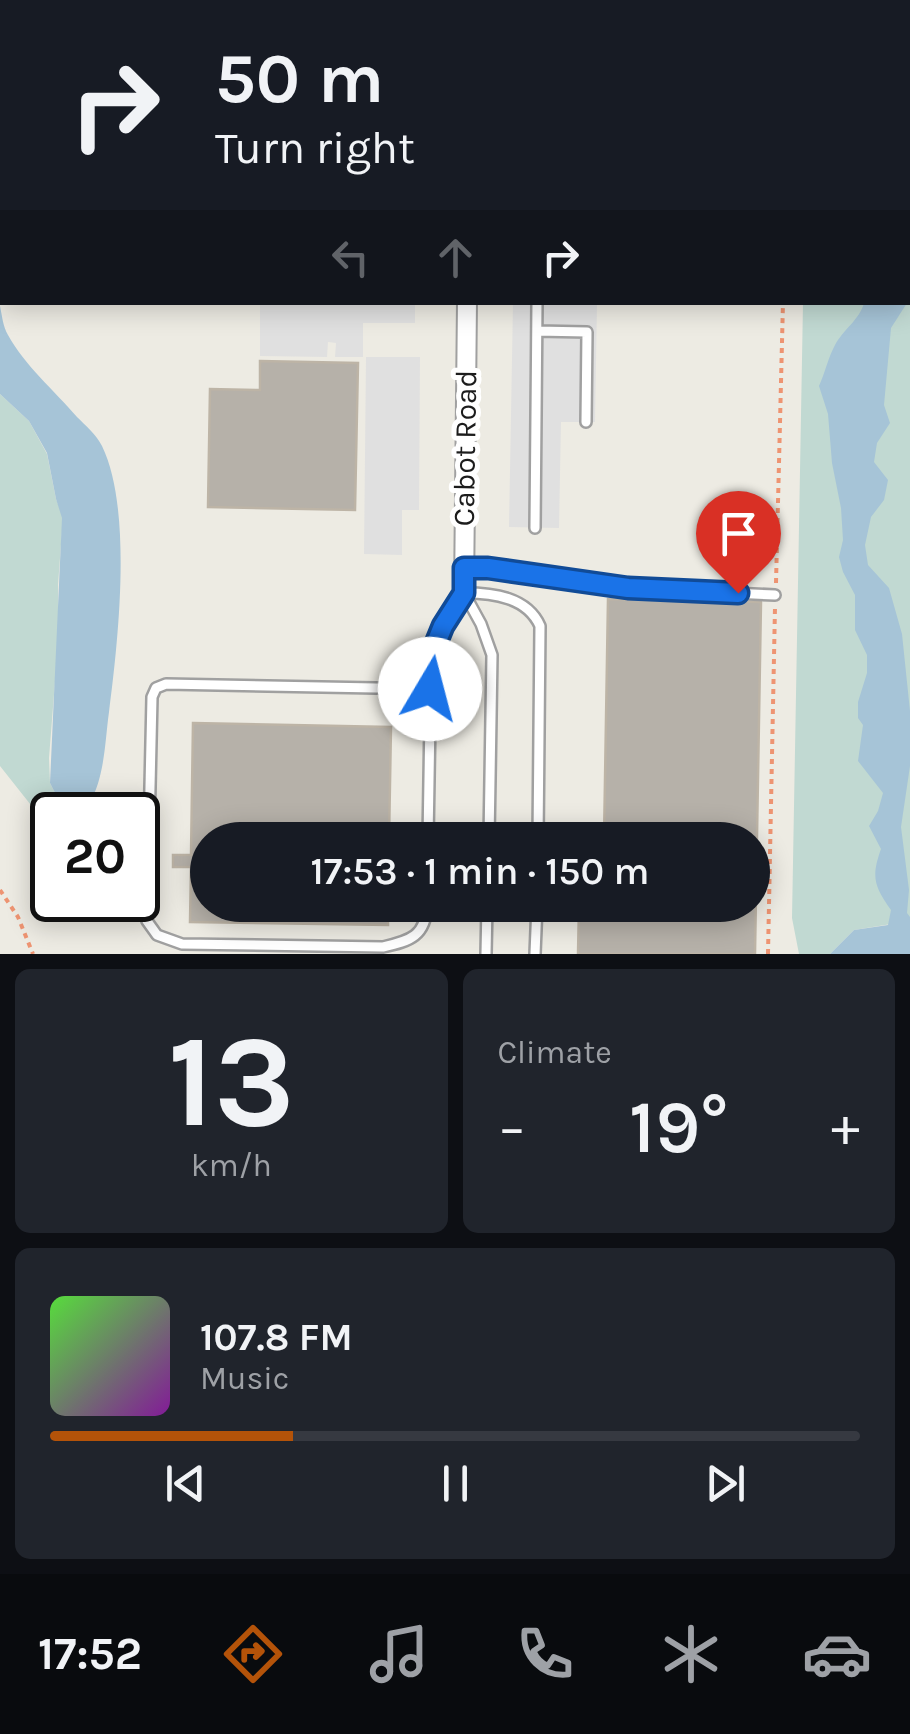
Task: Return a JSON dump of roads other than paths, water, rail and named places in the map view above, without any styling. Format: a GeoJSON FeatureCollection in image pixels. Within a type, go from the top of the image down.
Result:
{"type":"FeatureCollection","features":[{"type":"Feature","properties":{"kind":"street","name":"Cabot Road"},"geometry":{"type":"LineString","coordinates":[[464,593],[468,305]]}},
{"type":"Feature","properties":{"kind":"lane"},"geometry":{"type":"LineString","coordinates":[[535,528],[537,305]]}},
{"type":"Feature","properties":{"kind":"lane"},"geometry":{"type":"LineString","coordinates":[[537,331],[587,332],[586,422]]}},
{"type":"Feature","properties":{"kind":"lane"},"geometry":{"type":"LineString","coordinates":[[464,568],[628,588],[776,595]]}},
{"type":"Feature","properties":{"kind":"lane"},"geometry":{"type":"LineString","coordinates":[[428,822],[433,650],[464,593]]}},
{"type":"Feature","properties":{"kind":"lane"},"geometry":{"type":"LineString","coordinates":[[464,593],[492,655],[489,822]]}},
{"type":"Feature","properties":{"kind":"lane"},"geometry":{"type":"LineString","coordinates":[[464,593],[502,596],[530,611],[540,626],[538,822]]}},
{"type":"Feature","properties":{"kind":"lane"},"geometry":{"type":"LineString","coordinates":[[425,922],[420,932],[382,947],[182,944],[153,932],[147,916],[152,697],[156,688],[166,684],[430,689]]}},
{"type":"Feature","properties":{"kind":"lane"},"geometry":{"type":"LineString","coordinates":[[486,954],[487,922]]}},
{"type":"Feature","properties":{"kind":"lane"},"geometry":{"type":"LineString","coordinates":[[535,954],[536,922]]}}]}
